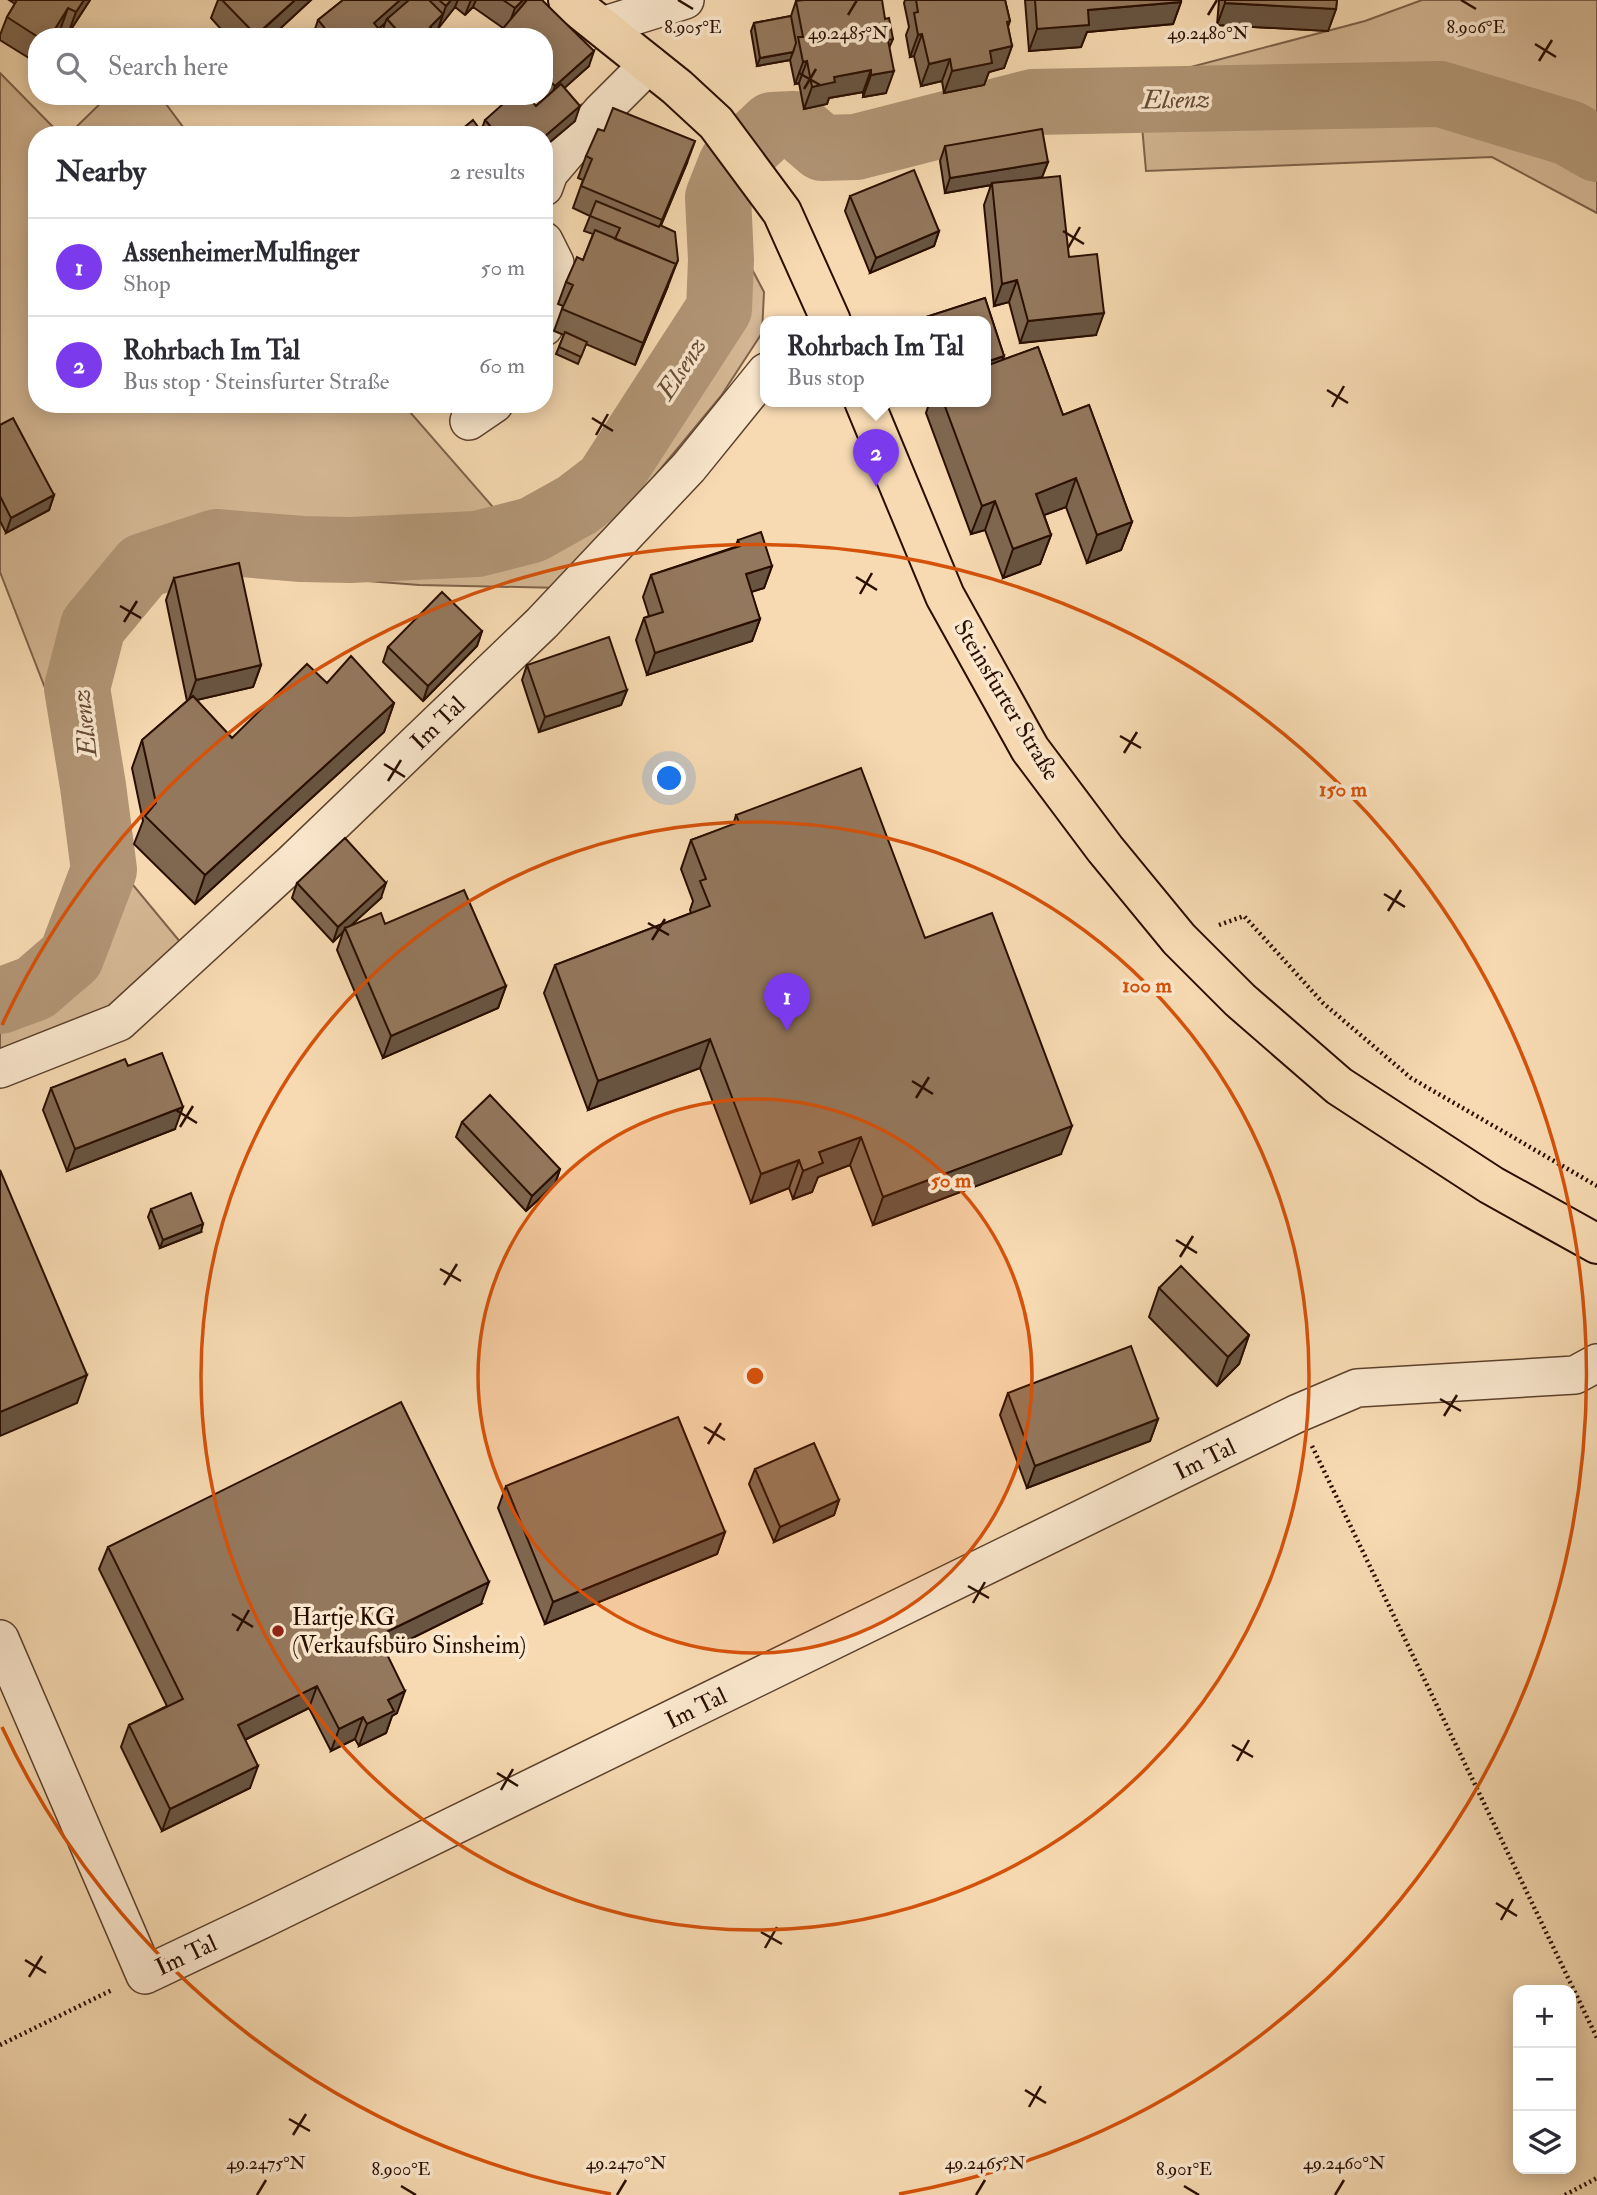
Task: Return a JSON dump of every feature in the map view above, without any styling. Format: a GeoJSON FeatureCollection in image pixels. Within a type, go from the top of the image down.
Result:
{"type":"FeatureCollection","features":[{"type":"Feature","properties":{"kind":"main road"},"geometry":{"type":"LineString","coordinates":[[568,0],[663,75],[716,123],[782,212],[820,314]]}},
{"type":"Feature","properties":{"kind":"main road","name":"Steinsfurter Straße"},"geometry":{"type":"LineString","coordinates":[[866,407],[945,596],[1031,749],[1105,849],[1179,939],[1240,1000],[1339,1086],[1491,1185],[1597,1244]]}},
{"type":"Feature","properties":{"kind":"street"},"geometry":{"type":"LineString","coordinates":[[602,26],[685,0]]}},
{"type":"Feature","properties":{"kind":"street"},"geometry":{"type":"LineString","coordinates":[[553,168],[601,112],[663,75]]}},
{"type":"Feature","properties":{"kind":"street"},"geometry":{"type":"LineString","coordinates":[[553,260],[553,283]]}},
{"type":"Feature","properties":{"kind":"street","name":"Im Tal"},"geometry":{"type":"LineString","coordinates":[[0,1069],[119,1021],[291,864],[542,623],[689,467],[760,379]]}},
{"type":"Feature","properties":{"kind":"street","name":"Im Tal"},"geometry":{"type":"LineString","coordinates":[[0,1639],[145,1975],[1296,1414],[1357,1388],[1575,1375],[1597,1363]]}},
{"type":"Feature","properties":{"kind":"path"},"geometry":{"type":"LineString","coordinates":[[1179,939],[1244,916],[1323,1003],[1411,1078],[1597,1186]]}},
{"type":"Feature","properties":{"kind":"path"},"geometry":{"type":"LineString","coordinates":[[1296,1414],[1597,2038]]}},
{"type":"Feature","properties":{"kind":"path"},"geometry":{"type":"LineString","coordinates":[[0,2045],[145,1975]]}},
{"type":"Feature","properties":{"kind":"path"},"geometry":{"type":"LineString","coordinates":[[1565,2195],[1597,2178]]}},
{"type":"Feature","properties":{"kind":"shaded area"},"geometry":{"type":"Polygon","coordinates":[[[1422,0],[1597,0],[1597,213],[1492,157],[1146,171],[1138,81],[1365,21],[1422,0]]]}},
{"type":"Feature","properties":{"kind":"shaded area"},"geometry":{"type":"Polygon","coordinates":[[[0,73],[28,101],[28,105],[31,105],[52,126],[28,126],[28,413],[411,413],[499,514],[581,480],[643,411],[720,291],[735,237],[764,292],[760,336],[721,396],[562,588],[419,585],[210,569],[150,577],[129,604],[101,650],[116,842],[128,879],[191,955],[119,1022],[0,1069],[0,971],[51,968],[85,904],[52,706],[0,572],[0,73]]]}},
{"type":"Feature","properties":{"kind":"shaded area"},"geometry":{"type":"Polygon","coordinates":[[[99,105],[167,105],[182,126],[77,126],[99,105]]]}},
{"type":"Feature","properties":{"kind":"building"},"geometry":{"type":"Polygon","coordinates":[[[17,0],[84,0],[76,12],[68,8],[56,28],[28,28],[28,31],[7,17],[17,0]]]}},
{"type":"Feature","properties":{"kind":"building"},"geometry":{"type":"Polygon","coordinates":[[[222,0],[295,0],[264,28],[249,28],[222,0]]]}},
{"type":"Feature","properties":{"kind":"building"},"geometry":{"type":"Polygon","coordinates":[[[343,0],[400,0],[374,23],[378,28],[325,28],[318,20],[343,0]]]}},
{"type":"Feature","properties":{"kind":"building"},"geometry":{"type":"Polygon","coordinates":[[[409,0],[429,0],[443,14],[431,28],[395,28],[387,19],[409,0]]]}},
{"type":"Feature","properties":{"kind":"building"},"geometry":{"type":"Polygon","coordinates":[[[439,0],[451,0],[446,6],[439,0]]]}},
{"type":"Feature","properties":{"kind":"building"},"geometry":{"type":"Polygon","coordinates":[[[503,0],[523,0],[515,8],[503,0]]]}},
{"type":"Feature","properties":{"kind":"building"},"geometry":{"type":"Polygon","coordinates":[[[527,0],[542,0],[594,51],[555,86],[553,28],[503,28],[527,0]]]}},
{"type":"Feature","properties":{"kind":"building"},"geometry":{"type":"Polygon","coordinates":[[[882,0],[885,19],[889,18],[893,39],[888,40],[894,71],[871,75],[871,70],[834,77],[835,82],[812,87],[807,61],[803,62],[798,37],[803,37],[796,1],[882,0]]]}},
{"type":"Feature","properties":{"kind":"building"},"geometry":{"type":"Polygon","coordinates":[[[916,0],[1005,0],[1012,46],[990,51],[992,63],[952,71],[950,59],[929,64],[922,34],[918,35],[914,13],[918,12],[916,0]]]}},
{"type":"Feature","properties":{"kind":"building"},"geometry":{"type":"Polygon","coordinates":[[[1035,0],[1181,2],[1088,10],[1089,25],[1037,29],[1035,0]]]}},
{"type":"Feature","properties":{"kind":"building"},"geometry":{"type":"Polygon","coordinates":[[[1225,0],[1337,0],[1336,9],[1225,3],[1225,0]]]}},
{"type":"Feature","properties":{"kind":"building"},"geometry":{"type":"Polygon","coordinates":[[[791,16],[796,43],[793,52],[760,58],[754,23],[791,16]]]}},
{"type":"Feature","properties":{"kind":"building"},"geometry":{"type":"Polygon","coordinates":[[[561,84],[580,106],[553,129],[553,126],[490,126],[485,120],[502,105],[553,105],[553,91],[561,84]]]}},
{"type":"Feature","properties":{"kind":"building"},"geometry":{"type":"Polygon","coordinates":[[[613,108],[695,141],[662,220],[581,186],[592,159],[586,156],[598,129],[604,131],[613,108]]]}},
{"type":"Feature","properties":{"kind":"building"},"geometry":{"type":"Polygon","coordinates":[[[473,120],[477,126],[466,126],[473,120]]]}},
{"type":"Feature","properties":{"kind":"building"},"geometry":{"type":"Polygon","coordinates":[[[1042,129],[1048,162],[950,178],[945,146],[1042,129]]]}},
{"type":"Feature","properties":{"kind":"building"},"geometry":{"type":"Polygon","coordinates":[[[914,170],[939,231],[876,258],[850,196],[914,170]]]}},
{"type":"Feature","properties":{"kind":"building"},"geometry":{"type":"Polygon","coordinates":[[[1060,176],[1069,257],[1097,254],[1104,313],[1028,321],[1017,280],[1002,284],[992,183],[1060,176]]]}},
{"type":"Feature","properties":{"kind":"building"},"geometry":{"type":"Polygon","coordinates":[[[596,201],[675,232],[678,260],[673,271],[676,264],[615,239],[620,228],[590,216],[596,201]]]}},
{"type":"Feature","properties":{"kind":"building"},"geometry":{"type":"Polygon","coordinates":[[[595,230],[676,264],[643,343],[562,309],[573,285],[566,282],[577,257],[583,260],[595,230]]]}},
{"type":"Feature","properties":{"kind":"building"},"geometry":{"type":"Polygon","coordinates":[[[985,298],[991,316],[929,316],[985,298]]]}},
{"type":"Feature","properties":{"kind":"building"},"geometry":{"type":"Polygon","coordinates":[[[991,316],[1004,356],[991,360],[991,316]]]}},
{"type":"Feature","properties":{"kind":"building"},"geometry":{"type":"Polygon","coordinates":[[[565,332],[587,342],[581,357],[559,347],[565,332]]]}},
{"type":"Feature","properties":{"kind":"building"},"geometry":{"type":"Polygon","coordinates":[[[1038,347],[1063,415],[1089,405],[1132,522],[1097,535],[1076,478],[1036,494],[1051,535],[1013,549],[995,501],[982,506],[945,407],[991,407],[991,364],[1038,347]]]}},
{"type":"Feature","properties":{"kind":"building"},"geometry":{"type":"Polygon","coordinates":[[[13,418],[54,495],[11,518],[0,496],[0,425],[13,418]]]}},
{"type":"Feature","properties":{"kind":"building"},"geometry":{"type":"Polygon","coordinates":[[[761,532],[772,566],[746,574],[760,619],[655,653],[644,618],[663,612],[651,575],[740,546],[738,540],[761,532]]]}},
{"type":"Feature","properties":{"kind":"building"},"geometry":{"type":"Polygon","coordinates":[[[239,563],[261,665],[196,680],[174,578],[239,563]]]}},
{"type":"Feature","properties":{"kind":"building"},"geometry":{"type":"Polygon","coordinates":[[[442,592],[482,631],[428,686],[388,647],[442,592]]]}},
{"type":"Feature","properties":{"kind":"building"},"geometry":{"type":"Polygon","coordinates":[[[609,637],[627,690],[545,717],[527,665],[609,637]]]}},
{"type":"Feature","properties":{"kind":"building"},"geometry":{"type":"Polygon","coordinates":[[[351,656],[394,703],[205,875],[145,816],[156,803],[142,740],[193,696],[232,738],[307,664],[327,683],[351,656]]]}},
{"type":"Feature","properties":{"kind":"building"},"geometry":{"type":"Polygon","coordinates":[[[861,768],[925,938],[992,913],[1072,1126],[883,1197],[861,1137],[819,1152],[823,1163],[803,1171],[799,1160],[761,1174],[710,1039],[598,1081],[555,965],[710,906],[700,881],[706,879],[691,840],[739,822],[736,815],[861,768]]]}},
{"type":"Feature","properties":{"kind":"building"},"geometry":{"type":"Polygon","coordinates":[[[345,838],[386,883],[338,927],[297,883],[345,838]]]}},
{"type":"Feature","properties":{"kind":"building"},"geometry":{"type":"Polygon","coordinates":[[[464,890],[506,986],[391,1036],[345,928],[381,913],[385,924],[464,890]]]}},
{"type":"Feature","properties":{"kind":"building"},"geometry":{"type":"Polygon","coordinates":[[[162,1053],[183,1107],[75,1149],[51,1088],[125,1059],[128,1066],[162,1053]]]}},
{"type":"Feature","properties":{"kind":"building"},"geometry":{"type":"Polygon","coordinates":[[[490,1095],[560,1169],[532,1196],[462,1122],[490,1095]]]}},
{"type":"Feature","properties":{"kind":"building"},"geometry":{"type":"Polygon","coordinates":[[[0,1170],[87,1375],[0,1412],[0,1170]]]}},
{"type":"Feature","properties":{"kind":"building"},"geometry":{"type":"Polygon","coordinates":[[[191,1193],[203,1224],[163,1240],[151,1209],[191,1193]]]}},
{"type":"Feature","properties":{"kind":"building"},"geometry":{"type":"Polygon","coordinates":[[[1181,1266],[1249,1335],[1228,1357],[1159,1288],[1181,1266]]]}},
{"type":"Feature","properties":{"kind":"building"},"geometry":{"type":"Polygon","coordinates":[[[1131,1346],[1158,1419],[1035,1466],[1008,1393],[1131,1346]]]}},
{"type":"Feature","properties":{"kind":"building","name":"Hartje KG (Verkaufsbüro Sinsheim)"},"geometry":{"type":"Polygon","coordinates":[[[401,1402],[489,1582],[378,1636],[405,1691],[388,1700],[394,1711],[367,1724],[363,1717],[339,1729],[317,1686],[238,1725],[258,1766],[170,1809],[129,1725],[183,1699],[108,1547],[401,1402]]]}},
{"type":"Feature","properties":{"kind":"building"},"geometry":{"type":"Polygon","coordinates":[[[678,1417],[725,1532],[553,1602],[506,1486],[678,1417]]]}},
{"type":"Feature","properties":{"kind":"building"},"geometry":{"type":"Polygon","coordinates":[[[814,1443],[839,1500],[780,1527],[755,1469],[814,1443]]]}},
{"type":"Feature","properties":{"kind":"waterway","name":"Elsenz"},"geometry":{"type":"LineString","coordinates":[[0,1001],[35,988],[71,957],[104,870],[77,688],[93,626],[143,566],[216,542],[350,550],[477,544],[532,530],[577,505],[607,482],[719,309],[721,260],[718,197],[731,164],[772,125],[794,124],[822,148],[856,147],[1033,102],[1440,94],[1569,133],[1597,149]]}},
{"type":"Feature","properties":{"kind":"place","name":"Rohrbach Im Tal"},"geometry":{"type":"Point","coordinates":[876,487]}},
{"type":"Feature","properties":{"kind":"place","name":"AssenheimerMulfinger"},"geometry":{"type":"Point","coordinates":[787,1031]}},
{"type":"Feature","properties":{"kind":"place","name":"Hartje KG (Verkaufsbüro Sinsheim)"},"geometry":{"type":"Point","coordinates":[278,1631]}}]}
